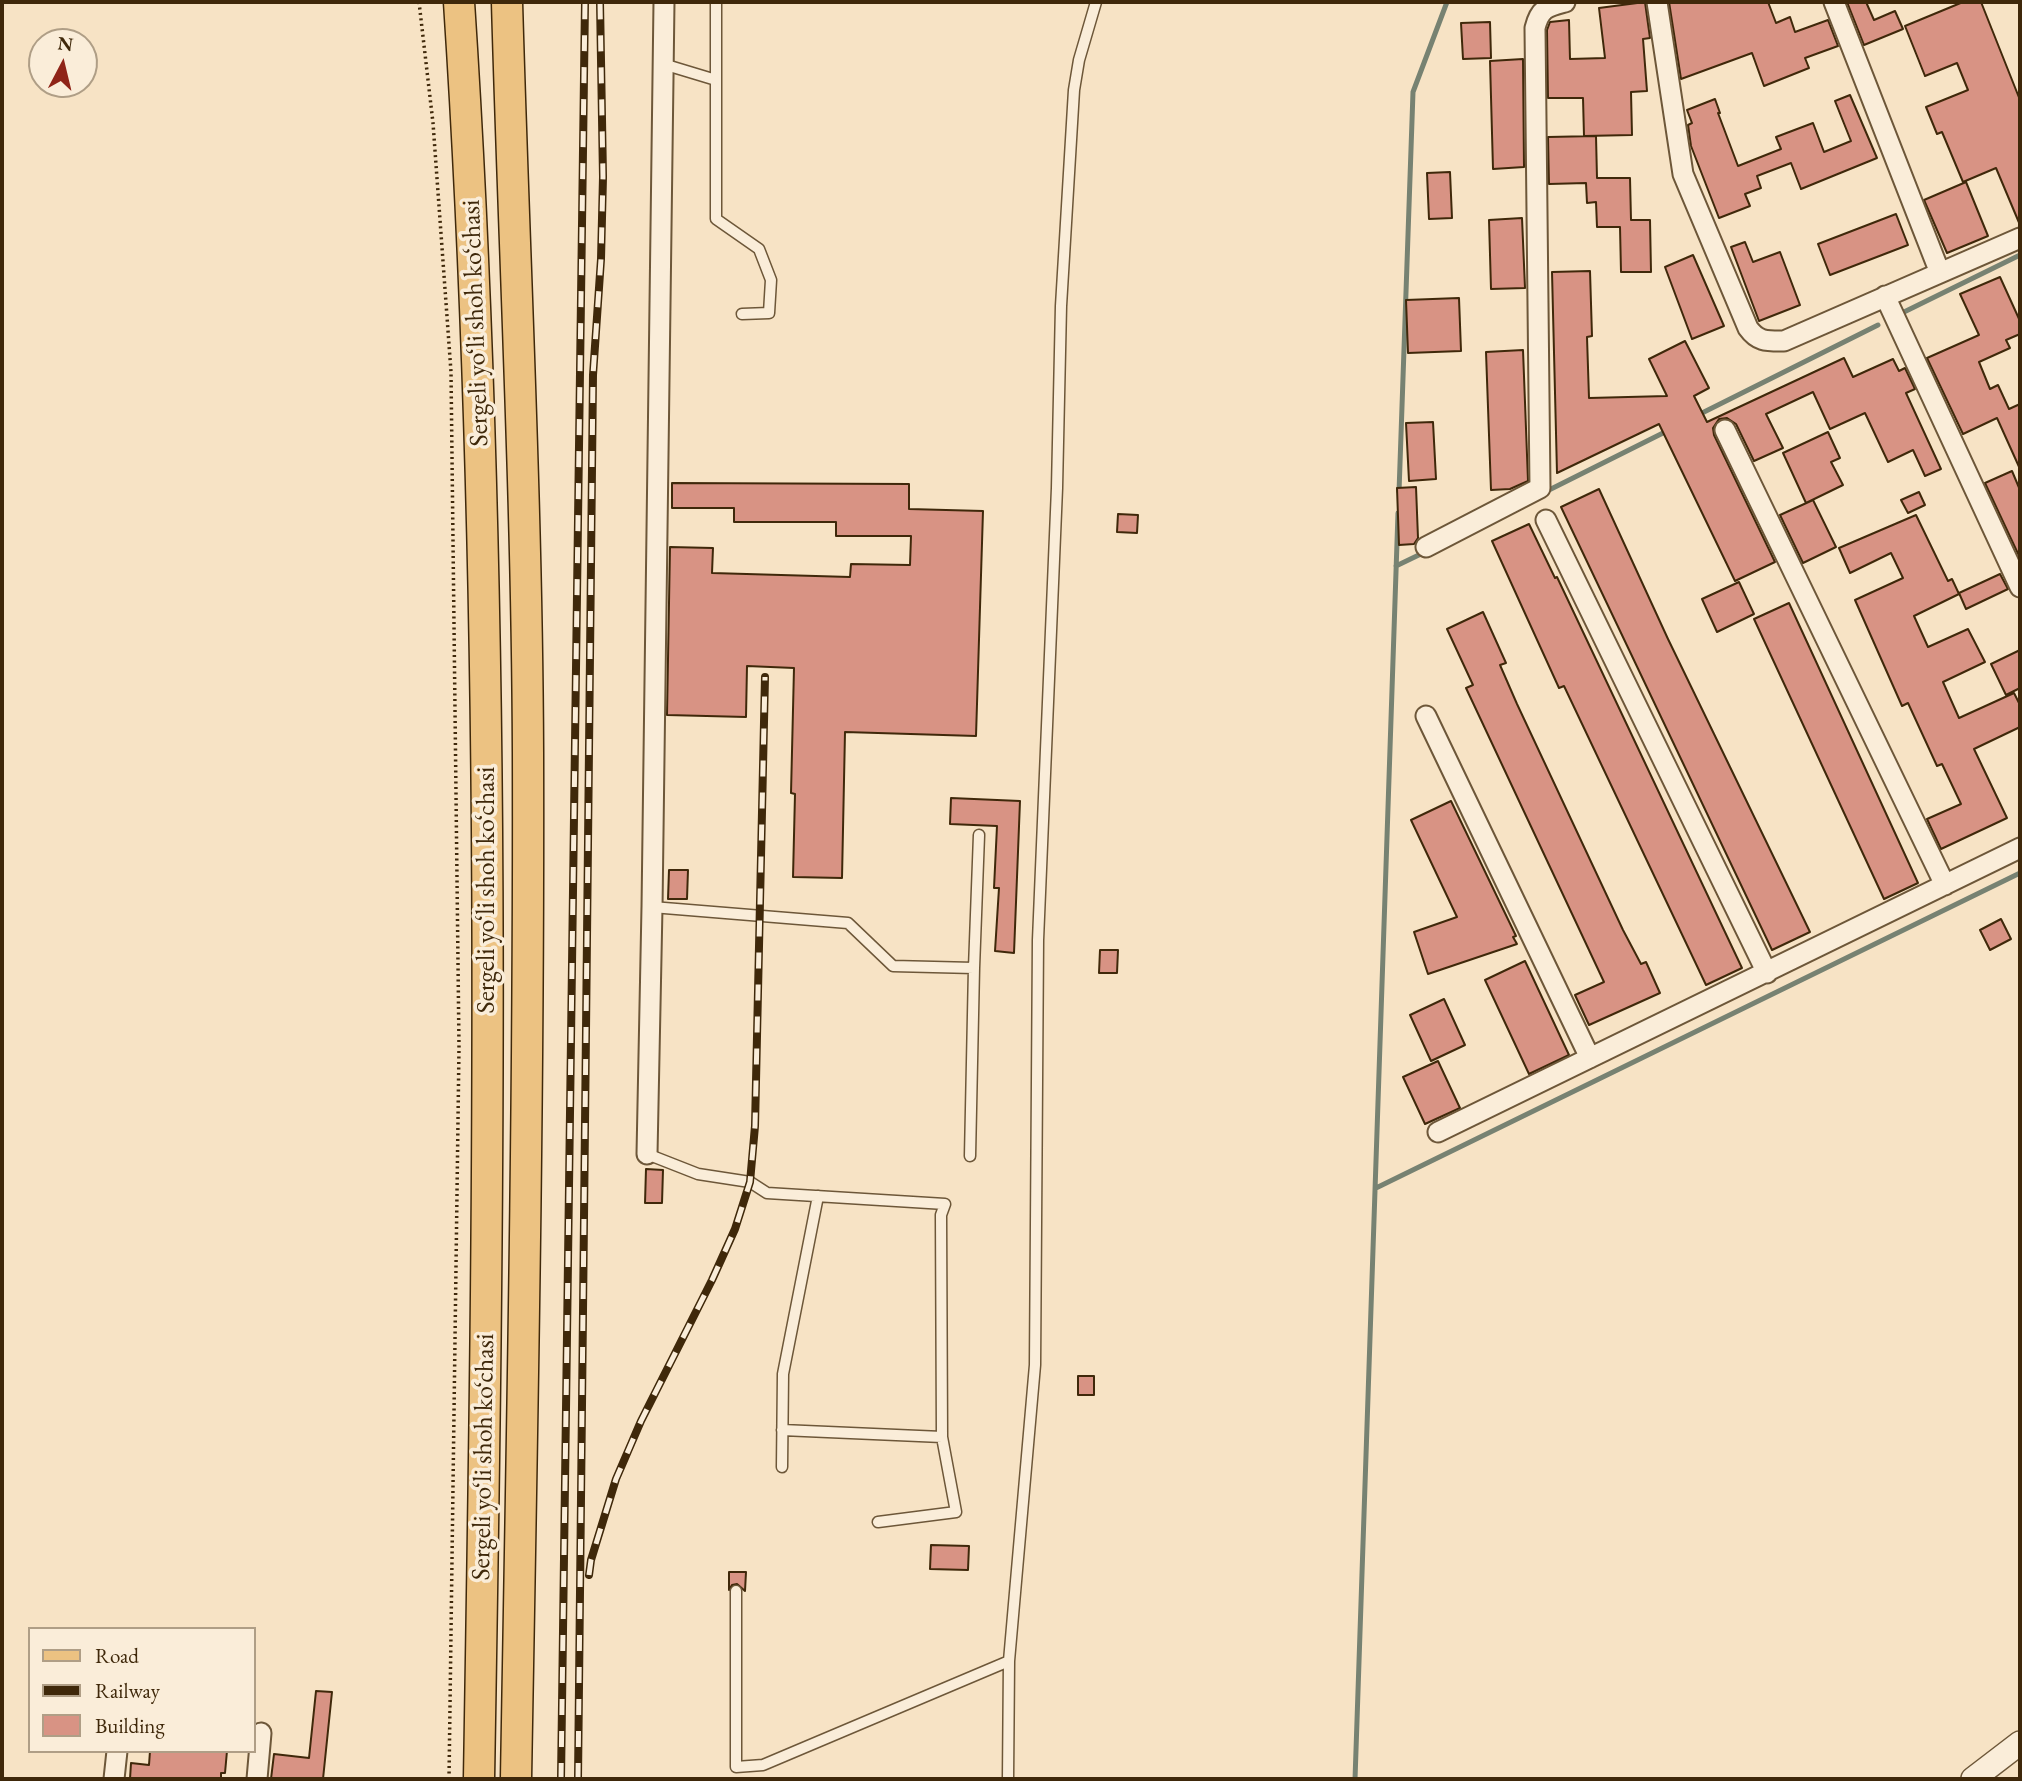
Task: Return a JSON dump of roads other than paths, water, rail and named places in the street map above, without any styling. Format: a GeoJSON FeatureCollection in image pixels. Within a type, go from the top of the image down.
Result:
{"type":"FeatureCollection","features":[{"type":"Feature","properties":{"kind":"main road","name":"Sergeli yo‘li shoh ko‘chasi"},"geometry":{"type":"LineString","coordinates":[[459,2],[468,135],[481,436],[487,744],[486,1344],[479,1779]]}},
{"type":"Feature","properties":{"kind":"main road","name":"Sergeli yo‘li shoh ko‘chasi"},"geometry":{"type":"LineString","coordinates":[[507,2],[528,750],[524,1351],[516,1779]]}},
{"type":"Feature","properties":{"kind":"street"},"geometry":{"type":"LineString","coordinates":[[647,1154],[664,2]]}},
{"type":"Feature","properties":{"kind":"street"},"geometry":{"type":"LineString","coordinates":[[1426,547],[1540,488],[1535,28],[1538,15],[1550,6],[1566,2]]}},
{"type":"Feature","properties":{"kind":"street"},"geometry":{"type":"LineString","coordinates":[[1657,2],[1683,174],[1754,337],[1767,341],[1784,341],[2020,237]]}},
{"type":"Feature","properties":{"kind":"street"},"geometry":{"type":"LineString","coordinates":[[1833,2],[1940,272]]}},
{"type":"Feature","properties":{"kind":"street"},"geometry":{"type":"LineString","coordinates":[[1885,296],[2020,587]]}},
{"type":"Feature","properties":{"kind":"street"},"geometry":{"type":"LineString","coordinates":[[1725,430],[1945,885]]}},
{"type":"Feature","properties":{"kind":"street"},"geometry":{"type":"LineString","coordinates":[[1546,520],[1767,973]]}},
{"type":"Feature","properties":{"kind":"street"},"geometry":{"type":"LineString","coordinates":[[1426,716],[1590,1058]]}},
{"type":"Feature","properties":{"kind":"street"},"geometry":{"type":"LineString","coordinates":[[1438,1132],[2020,848]]}},
{"type":"Feature","properties":{"kind":"street"},"geometry":{"type":"LineString","coordinates":[[257,1779],[261,1733]]}},
{"type":"Feature","properties":{"kind":"street"},"geometry":{"type":"LineString","coordinates":[[1973,1779],[2020,1743]]}},
{"type":"Feature","properties":{"kind":"street"},"geometry":{"type":"LineString","coordinates":[[114,1779],[117,1753]]}},
{"type":"Feature","properties":{"kind":"lane"},"geometry":{"type":"LineString","coordinates":[[716,2],[716,219],[759,249],[771,280],[769,313],[742,314]]}},
{"type":"Feature","properties":{"kind":"lane"},"geometry":{"type":"LineString","coordinates":[[1007,1779],[1009,1661],[1035,1366],[1038,940],[1057,488],[1061,306],[1074,90],[1079,60],[1096,2]]}},
{"type":"Feature","properties":{"kind":"lane"},"geometry":{"type":"LineString","coordinates":[[663,64],[716,80]]}},
{"type":"Feature","properties":{"kind":"lane"},"geometry":{"type":"LineString","coordinates":[[970,1156],[979,835]]}},
{"type":"Feature","properties":{"kind":"lane"},"geometry":{"type":"LineString","coordinates":[[652,906],[848,923],[893,966],[974,968]]}},
{"type":"Feature","properties":{"kind":"lane"},"geometry":{"type":"LineString","coordinates":[[647,1154],[698,1174],[750,1182],[768,1193],[945,1204],[941,1215],[942,1437],[956,1512],[878,1522]]}},
{"type":"Feature","properties":{"kind":"lane"},"geometry":{"type":"LineString","coordinates":[[782,1467],[783,1374],[818,1196]]}},
{"type":"Feature","properties":{"kind":"lane"},"geometry":{"type":"LineString","coordinates":[[782,1430],[942,1437]]}},
{"type":"Feature","properties":{"kind":"lane"},"geometry":{"type":"LineString","coordinates":[[735,1779],[736,1591]]}},
{"type":"Feature","properties":{"kind":"lane"},"geometry":{"type":"LineString","coordinates":[[736,1767],[763,1765],[1009,1661]]}},
{"type":"Feature","properties":{"kind":"waterway"},"geometry":{"type":"LineString","coordinates":[[1399,492],[1413,92],[1447,2]]}},
{"type":"Feature","properties":{"kind":"waterway"},"geometry":{"type":"LineString","coordinates":[[1904,312],[2020,255]]}},
{"type":"Feature","properties":{"kind":"waterway"},"geometry":{"type":"LineString","coordinates":[[1696,416],[1878,325]]}},
{"type":"Feature","properties":{"kind":"waterway"},"geometry":{"type":"LineString","coordinates":[[1543,493],[1669,430]]}},
{"type":"Feature","properties":{"kind":"waterway"},"geometry":{"type":"LineString","coordinates":[[1355,1779],[1398,513]]}},
{"type":"Feature","properties":{"kind":"waterway"},"geometry":{"type":"LineString","coordinates":[[1396,566],[1425,552]]}},
{"type":"Feature","properties":{"kind":"waterway"},"geometry":{"type":"LineString","coordinates":[[1376,1188],[2020,873]]}},
{"type":"Feature","properties":{"kind":"railway"},"geometry":{"type":"LineString","coordinates":[[561,1779],[585,2]]}},
{"type":"Feature","properties":{"kind":"railway"},"geometry":{"type":"LineString","coordinates":[[578,1779],[593,375],[601,259],[603,177],[600,2]]}},
{"type":"Feature","properties":{"kind":"railway"},"geometry":{"type":"LineString","coordinates":[[589,1575],[591,1560],[616,1479],[641,1421],[712,1280],[735,1229],[750,1182],[755,1126],[765,677]]}}]}
